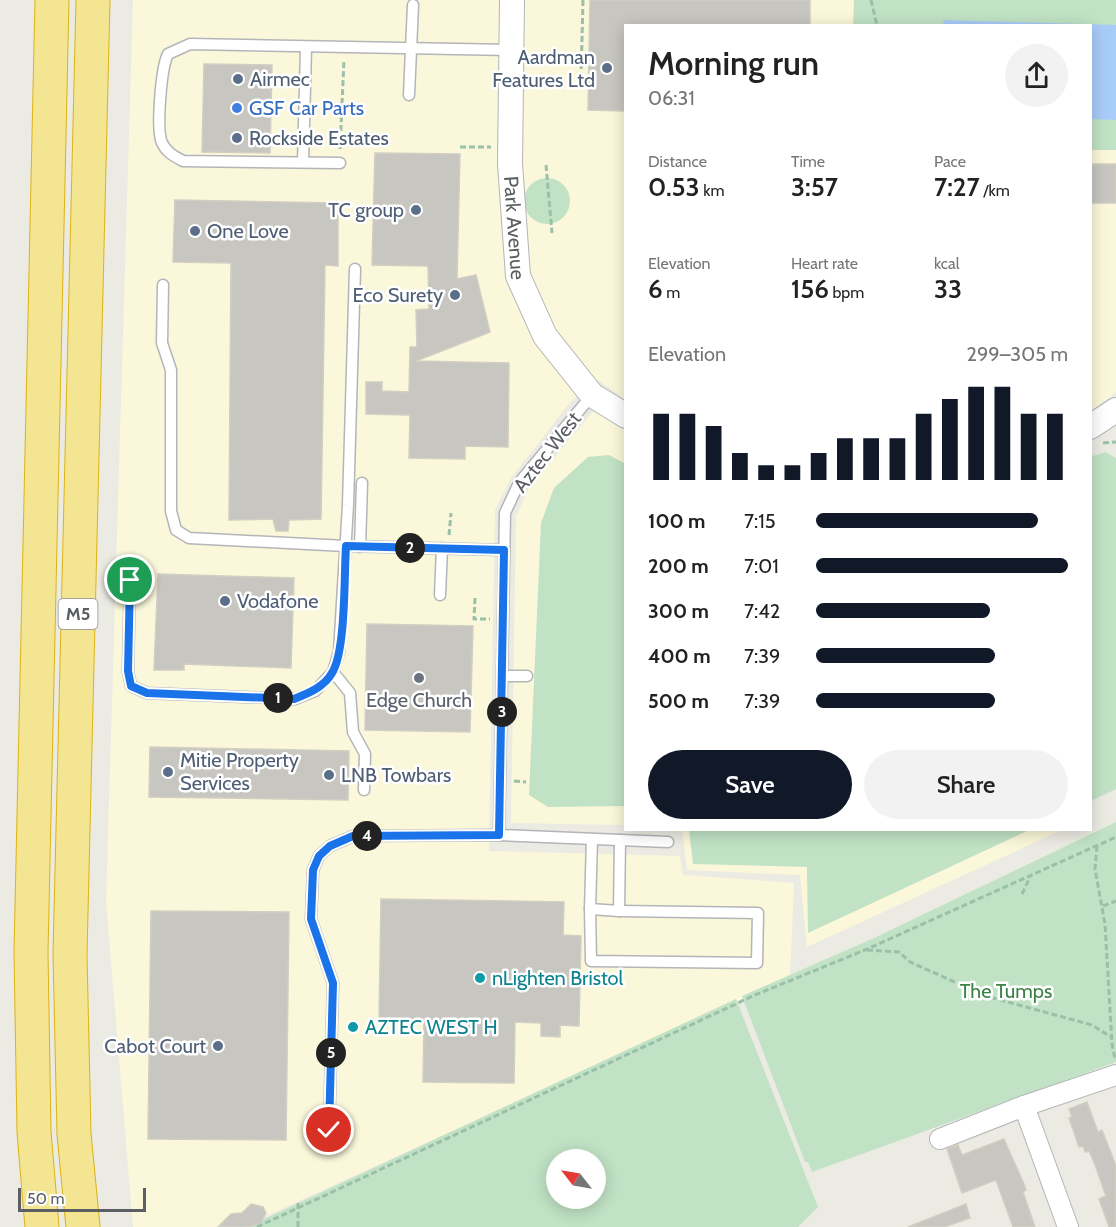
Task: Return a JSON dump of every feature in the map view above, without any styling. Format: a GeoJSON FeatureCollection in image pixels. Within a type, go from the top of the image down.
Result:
{"type":"FeatureCollection","features":[{"type":"Feature","properties":{"kind":"highway","name":"M5"},"geometry":{"type":"LineString","coordinates":[[42,1227],[34,1132],[31,952],[52,0]]}},
{"type":"Feature","properties":{"kind":"highway","name":"M5"},"geometry":{"type":"LineString","coordinates":[[82,1227],[74,1134],[70,954],[93,0]]}},
{"type":"Feature","properties":{"kind":"street","name":"Park Avenue"},"geometry":{"type":"LineString","coordinates":[[512,0],[510,148],[518,276],[545,336],[592,395],[624,415]]}},
{"type":"Feature","properties":{"kind":"street"},"geometry":{"type":"LineString","coordinates":[[1092,426],[1115,413]]}},
{"type":"Feature","properties":{"kind":"street"},"geometry":{"type":"LineString","coordinates":[[940,1139],[1024,1106],[1116,1075]]}},
{"type":"Feature","properties":{"kind":"street"},"geometry":{"type":"LineString","coordinates":[[1024,1106],[1068,1227]]}},
{"type":"Feature","properties":{"kind":"lane"},"geometry":{"type":"LineString","coordinates":[[409,95],[413,5]]}},
{"type":"Feature","properties":{"kind":"lane"},"geometry":{"type":"LineString","coordinates":[[340,163],[183,161],[169,154],[161,141],[161,78],[168,54],[190,44],[345,49],[510,50]]}},
{"type":"Feature","properties":{"kind":"lane"},"geometry":{"type":"LineString","coordinates":[[303,162],[306,48]]}},
{"type":"Feature","properties":{"kind":"lane"},"geometry":{"type":"LineString","coordinates":[[130,580],[128,671],[131,686],[147,693],[294,699],[315,691],[333,672],[339,652],[346,546],[355,269]]}},
{"type":"Feature","properties":{"kind":"lane"},"geometry":{"type":"LineString","coordinates":[[163,285],[162,343],[171,370],[171,511],[176,530],[189,538],[346,546],[504,550]]}},
{"type":"Feature","properties":{"kind":"lane","name":"Aztec West"},"geometry":{"type":"LineString","coordinates":[[499,835],[504,676],[505,513],[519,483],[592,395]]}},
{"type":"Feature","properties":{"kind":"lane"},"geometry":{"type":"LineString","coordinates":[[360,546],[362,483]]}},
{"type":"Feature","properties":{"kind":"lane"},"geometry":{"type":"LineString","coordinates":[[440,595],[445,548]]}},
{"type":"Feature","properties":{"kind":"lane"},"geometry":{"type":"LineString","coordinates":[[333,672],[350,693],[353,732],[364,754],[364,790]]}},
{"type":"Feature","properties":{"kind":"lane"},"geometry":{"type":"LineString","coordinates":[[504,676],[527,676]]}},
{"type":"Feature","properties":{"kind":"lane"},"geometry":{"type":"LineString","coordinates":[[329,1130],[333,983],[311,919],[313,870],[319,856],[330,846],[353,836],[499,835],[668,842]]}},
{"type":"Feature","properties":{"kind":"lane"},"geometry":{"type":"LineString","coordinates":[[590,909],[758,913],[757,963],[591,961],[590,909],[592,839]]}},
{"type":"Feature","properties":{"kind":"lane"},"geometry":{"type":"LineString","coordinates":[[619,910],[620,840]]}},
{"type":"Feature","properties":{"kind":"path"},"geometry":{"type":"LineString","coordinates":[[581,78],[584,0]]}},
{"type":"Feature","properties":{"kind":"path"},"geometry":{"type":"LineString","coordinates":[[871,0],[877,24]]}},
{"type":"Feature","properties":{"kind":"path"},"geometry":{"type":"LineString","coordinates":[[340,163],[345,49]]}},
{"type":"Feature","properties":{"kind":"path"},"geometry":{"type":"LineString","coordinates":[[460,147],[510,148]]}},
{"type":"Feature","properties":{"kind":"path"},"geometry":{"type":"LineString","coordinates":[[546,165],[552,233]]}},
{"type":"Feature","properties":{"kind":"path"},"geometry":{"type":"LineString","coordinates":[[445,548],[451,513]]}},
{"type":"Feature","properties":{"kind":"path"},"geometry":{"type":"LineString","coordinates":[[475,597],[474,619],[486,619]]}},
{"type":"Feature","properties":{"kind":"path"},"geometry":{"type":"LineString","coordinates":[[257,1227],[755,995],[865,950],[1116,837]]}},
{"type":"Feature","properties":{"kind":"path"},"geometry":{"type":"LineString","coordinates":[[1097,846],[1095,868],[1103,906],[1111,1036],[1116,1061]]}},
{"type":"Feature","properties":{"kind":"path"},"geometry":{"type":"LineString","coordinates":[[1022,894],[1031,875]]}},
{"type":"Feature","properties":{"kind":"path"},"geometry":{"type":"LineString","coordinates":[[1103,906],[1116,901]]}},
{"type":"Feature","properties":{"kind":"path"},"geometry":{"type":"LineString","coordinates":[[865,950],[899,952],[910,962],[986,996],[1092,1025],[1111,1036]]}},
{"type":"Feature","properties":{"kind":"path"},"geometry":{"type":"LineString","coordinates":[[298,1206],[298,1227]]}},
{"type":"Feature","properties":{"kind":"shaded area"},"geometry":{"type":"Polygon","coordinates":[[[133,0],[1116,0],[1116,392],[1092,411],[1092,24],[624,24],[624,398],[595,378],[568,405],[511,478],[495,510],[489,851],[680,856],[683,875],[794,883],[790,977],[242,1227],[133,1227],[106,902],[133,0]]]}},
{"type":"Feature","properties":{"kind":"shaded area"},"geometry":{"type":"Polygon","coordinates":[[[596,408],[624,426],[624,825],[511,823],[516,516],[529,488],[596,408]]]}},
{"type":"Feature","properties":{"kind":"shaded area"},"geometry":{"type":"Polygon","coordinates":[[[682,831],[1060,831],[807,947],[800,875],[687,870],[682,831]]]}},
{"type":"Feature","properties":{"kind":"green space"},"geometry":{"type":"Polygon","coordinates":[[[854,0],[1116,0],[1116,150],[1092,150],[1092,24],[853,24],[854,0]]]}},
{"type":"Feature","properties":{"kind":"green space"},"geometry":{"type":"Polygon","coordinates":[[[547,178],[563,185],[570,201],[563,217],[547,224],[531,217],[524,201],[531,185],[547,178]]]}},
{"type":"Feature","properties":{"kind":"green space"},"geometry":{"type":"Polygon","coordinates":[[[1105,452],[1116,458],[1116,789],[1092,801],[1092,456],[1105,452]]]}},
{"type":"Feature","properties":{"kind":"green space"},"geometry":{"type":"Polygon","coordinates":[[[609,455],[624,463],[624,806],[548,807],[529,795],[541,523],[554,488],[588,457],[609,455]]]}},
{"type":"Feature","properties":{"kind":"green space","name":"The Tumps"},"geometry":{"type":"Polygon","coordinates":[[[1116,822],[1116,1062],[812,1172],[808,1162],[805,1162],[742,996],[874,938],[1116,822]]]}},
{"type":"Feature","properties":{"kind":"green space"},"geometry":{"type":"Polygon","coordinates":[[[689,831],[1027,831],[808,933],[807,867],[693,864],[689,831]]]}},
{"type":"Feature","properties":{"kind":"green space"},"geometry":{"type":"Polygon","coordinates":[[[736,999],[818,1207],[798,1227],[247,1227],[736,999]]]}},
{"type":"Feature","properties":{"kind":"water"},"geometry":{"type":"Polygon","coordinates":[[[943,20],[1081,24],[944,24],[943,20]]]}},
{"type":"Feature","properties":{"kind":"water"},"geometry":{"type":"Polygon","coordinates":[[[1092,24],[1116,25],[1116,120],[1092,119],[1092,24]]]}},
{"type":"Feature","properties":{"kind":"building","name":"Aardman Features Ltd"},"geometry":{"type":"Polygon","coordinates":[[[590,0],[810,0],[810,24],[624,24],[624,111],[588,110],[590,0]]]}},
{"type":"Feature","properties":{"kind":"building"},"geometry":{"type":"Polygon","coordinates":[[[204,64],[272,65],[270,153],[202,152],[204,64]]]}},
{"type":"Feature","properties":{"kind":"building"},"geometry":{"type":"Polygon","coordinates":[[[375,153],[460,154],[457,279],[476,275],[490,332],[416,361],[509,363],[508,447],[465,446],[465,459],[409,458],[410,415],[366,414],[366,382],[382,382],[382,391],[409,392],[410,347],[417,347],[416,310],[429,309],[428,266],[372,265],[375,153]]]}},
{"type":"Feature","properties":{"kind":"building"},"geometry":{"type":"Polygon","coordinates":[[[1092,164],[1116,164],[1116,203],[1092,203],[1092,164]]]}},
{"type":"Feature","properties":{"kind":"building"},"geometry":{"type":"Polygon","coordinates":[[[175,200],[338,203],[338,266],[325,265],[321,519],[289,520],[288,531],[276,531],[273,519],[229,520],[231,263],[173,262],[175,200]]]}},
{"type":"Feature","properties":{"kind":"building","name":"Vodafone"},"geometry":{"type":"Polygon","coordinates":[[[158,574],[294,578],[291,668],[184,664],[184,670],[154,670],[158,574]]]}},
{"type":"Feature","properties":{"kind":"building","name":"Edge Church"},"geometry":{"type":"Polygon","coordinates":[[[367,624],[473,626],[470,732],[365,730],[367,624]]]}},
{"type":"Feature","properties":{"kind":"building"},"geometry":{"type":"Polygon","coordinates":[[[150,747],[349,751],[348,800],[149,797],[150,747]]]}},
{"type":"Feature","properties":{"kind":"building","name":"nLighten Bristol"},"geometry":{"type":"Polygon","coordinates":[[[381,899],[564,902],[563,935],[581,936],[579,1026],[560,1025],[560,1037],[541,1036],[541,1023],[515,1022],[514,1083],[423,1082],[424,1022],[379,1021],[381,899]]]}},
{"type":"Feature","properties":{"kind":"building","name":"Cabot Court"},"geometry":{"type":"Polygon","coordinates":[[[151,911],[289,912],[286,1140],[148,1139],[151,911]]]}},
{"type":"Feature","properties":{"kind":"building"},"geometry":{"type":"Polygon","coordinates":[[[1087,1102],[1098,1132],[1102,1130],[1116,1166],[1116,1227],[1109,1227],[1099,1199],[1106,1196],[1095,1165],[1089,1151],[1085,1152],[1083,1146],[1079,1147],[1069,1118],[1072,1117],[1069,1109],[1087,1102]]]}},
{"type":"Feature","properties":{"kind":"building"},"geometry":{"type":"Polygon","coordinates":[[[1004,1139],[1024,1184],[1026,1190],[1023,1192],[1035,1227],[1013,1227],[996,1180],[962,1193],[947,1149],[958,1145],[962,1155],[1004,1139]]]}},
{"type":"Feature","properties":{"kind":"building"},"geometry":{"type":"Polygon","coordinates":[[[251,1204],[263,1207],[266,1213],[260,1224],[245,1227],[218,1227],[231,1214],[242,1213],[251,1204]]]}},
{"type":"Feature","properties":{"kind":"building"},"geometry":{"type":"Polygon","coordinates":[[[966,1204],[970,1218],[944,1227],[908,1227],[966,1204]]]}},
{"type":"Feature","properties":{"kind":"place","name":"Aardman Features Ltd"},"geometry":{"type":"Point","coordinates":[607,68]}},
{"type":"Feature","properties":{"kind":"place","name":"Airmec"},"geometry":{"type":"Point","coordinates":[238,79]}},
{"type":"Feature","properties":{"kind":"place","name":"GSF Car Parts"},"geometry":{"type":"Point","coordinates":[237,108]}},
{"type":"Feature","properties":{"kind":"place","name":"Rockside Estates"},"geometry":{"type":"Point","coordinates":[237,138]}},
{"type":"Feature","properties":{"kind":"place","name":"TC group"},"geometry":{"type":"Point","coordinates":[416,210]}},
{"type":"Feature","properties":{"kind":"place","name":"One Love"},"geometry":{"type":"Point","coordinates":[195,231]}},
{"type":"Feature","properties":{"kind":"place","name":"Eco Surety"},"geometry":{"type":"Point","coordinates":[455,295]}},
{"type":"Feature","properties":{"kind":"place","name":"Vodafone"},"geometry":{"type":"Point","coordinates":[225,601]}},
{"type":"Feature","properties":{"kind":"place","name":"Edge Church"},"geometry":{"type":"Point","coordinates":[419,678]}},
{"type":"Feature","properties":{"kind":"place","name":"Mitie Property Services"},"geometry":{"type":"Point","coordinates":[168,772]}},
{"type":"Feature","properties":{"kind":"place","name":"LNB Towbars"},"geometry":{"type":"Point","coordinates":[329,775]}},
{"type":"Feature","properties":{"kind":"place","name":"nLighten Bristol"},"geometry":{"type":"Point","coordinates":[480,978]}},
{"type":"Feature","properties":{"kind":"place","name":"AZTEC WEST H"},"geometry":{"type":"Point","coordinates":[353,1027]}},
{"type":"Feature","properties":{"kind":"place","name":"Cabot Court"},"geometry":{"type":"Point","coordinates":[218,1046]}},
{"type":"Feature","properties":{"kind":"route"},"geometry":{"type":"LineString","coordinates":[[130,580],[128,671],[131,686],[147,693],[294,699],[315,691],[333,672],[339,652],[346,546],[504,550],[504,676],[499,835],[353,836],[330,846],[319,856],[313,870],[311,919],[333,983],[329,1130]]}}]}
